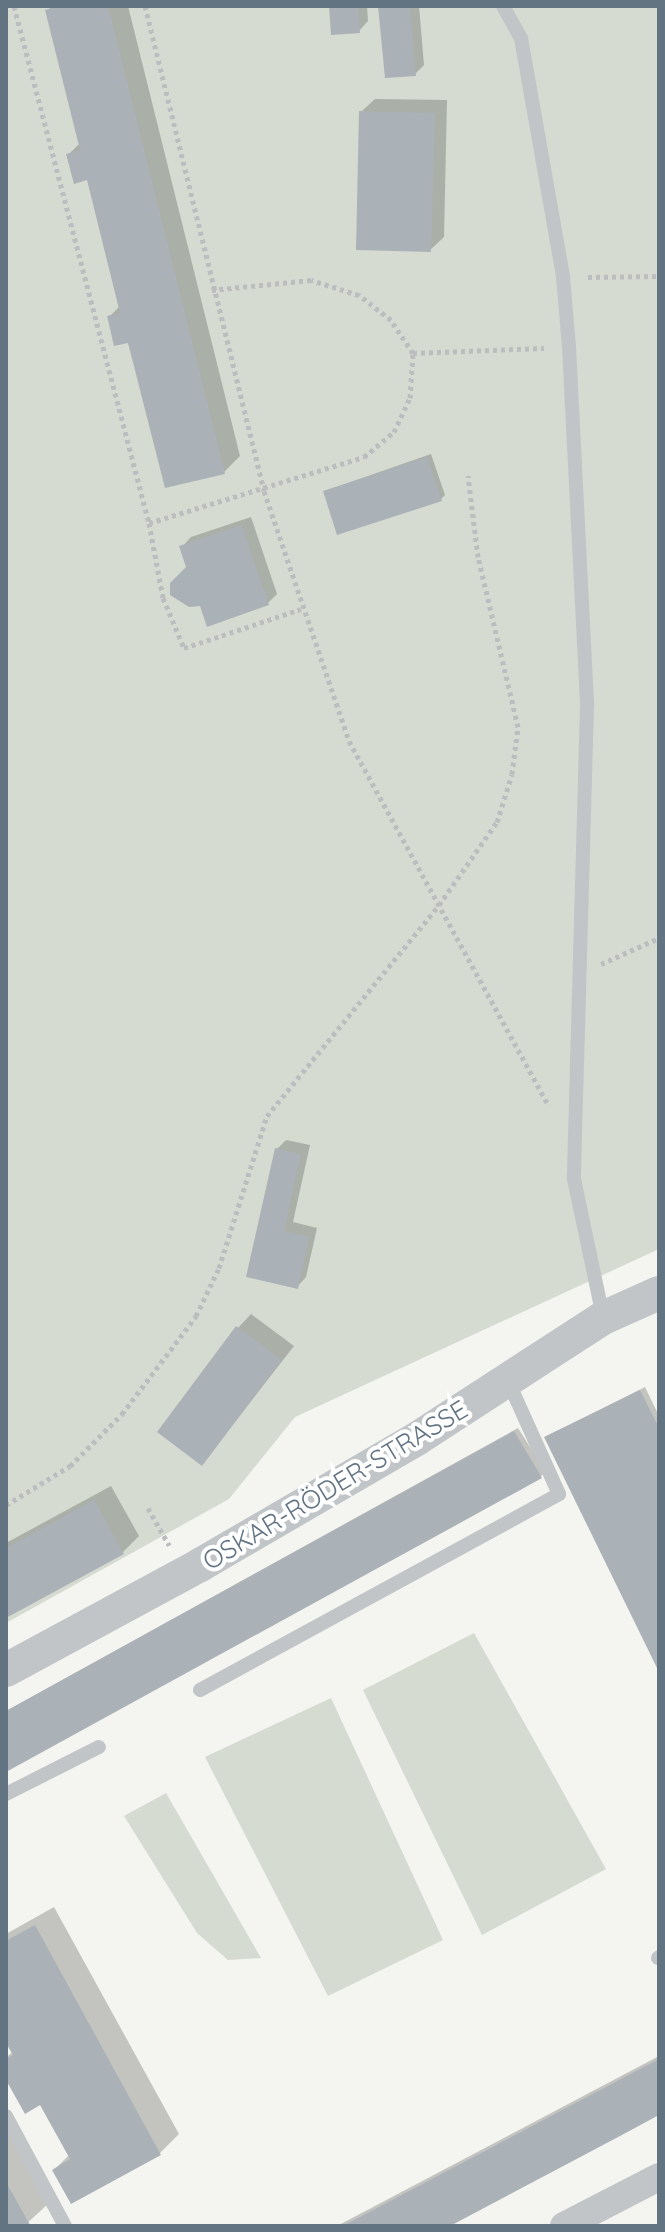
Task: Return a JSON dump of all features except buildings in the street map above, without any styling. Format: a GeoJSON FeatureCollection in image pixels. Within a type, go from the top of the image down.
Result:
{"type":"FeatureCollection","features":[{"type":"Feature","properties":{"kind":"street","name":"OSKAR-RÖDER-STRASSE"},"geometry":{"type":"LineString","coordinates":[[6,1670],[200,1565],[508,1380],[603,1318],[659,1293]]}},
{"type":"Feature","properties":{"kind":"street"},"geometry":{"type":"LineString","coordinates":[[564,2226],[659,2177]]}},
{"type":"Feature","properties":{"kind":"lane"},"geometry":{"type":"LineString","coordinates":[[503,6],[521,38],[563,277],[569,347],[587,706],[583,972],[574,1179],[603,1318]]}},
{"type":"Feature","properties":{"kind":"lane"},"geometry":{"type":"LineString","coordinates":[[200,1690],[559,1494],[508,1380]]}},
{"type":"Feature","properties":{"kind":"lane"},"geometry":{"type":"LineString","coordinates":[[6,1794],[99,1747]]}},
{"type":"Feature","properties":{"kind":"lane"},"geometry":{"type":"LineString","coordinates":[[6,2116],[65,2226]]}},
{"type":"Feature","properties":{"kind":"path"},"geometry":{"type":"LineString","coordinates":[[14,6],[149,523],[163,598],[184,648],[301,609]]}},
{"type":"Feature","properties":{"kind":"path"},"geometry":{"type":"LineString","coordinates":[[145,6],[212,290],[264,491],[301,609],[349,741],[552,1114]]}},
{"type":"Feature","properties":{"kind":"path"},"geometry":{"type":"LineString","coordinates":[[563,277],[659,276]]}},
{"type":"Feature","properties":{"kind":"path"},"geometry":{"type":"LineString","coordinates":[[149,523],[264,491],[364,457],[394,432],[410,398],[413,353],[391,320],[359,295],[311,280],[212,290]]}},
{"type":"Feature","properties":{"kind":"path"},"geometry":{"type":"LineString","coordinates":[[413,353],[569,347]]}},
{"type":"Feature","properties":{"kind":"path"},"geometry":{"type":"LineString","coordinates":[[6,1505],[70,1466],[122,1414],[196,1316],[219,1268],[267,1116],[439,905],[497,822],[512,774],[518,727],[478,557],[468,476]]}},
{"type":"Feature","properties":{"kind":"path"},"geometry":{"type":"LineString","coordinates":[[583,972],[659,938]]}},
{"type":"Feature","properties":{"kind":"path"},"geometry":{"type":"LineString","coordinates":[[148,1508],[163,1536]]}},
{"type":"Feature","properties":{"kind":"shaded area"},"geometry":{"type":"Polygon","coordinates":[[[6,6],[659,6],[659,1249],[295,1417],[229,1499],[6,1623],[6,6]]]}},
{"type":"Feature","properties":{"kind":"shaded area"},"geometry":{"type":"Polygon","coordinates":[[[474,1633],[606,1869],[482,1935],[363,1690],[474,1633]]]}},
{"type":"Feature","properties":{"kind":"shaded area"},"geometry":{"type":"Polygon","coordinates":[[[331,1698],[443,1940],[328,1996],[205,1757],[331,1698]]]}},
{"type":"Feature","properties":{"kind":"shaded area"},"geometry":{"type":"Polygon","coordinates":[[[166,1793],[261,1958],[228,1960],[197,1933],[124,1816],[166,1793]]]}}]}
